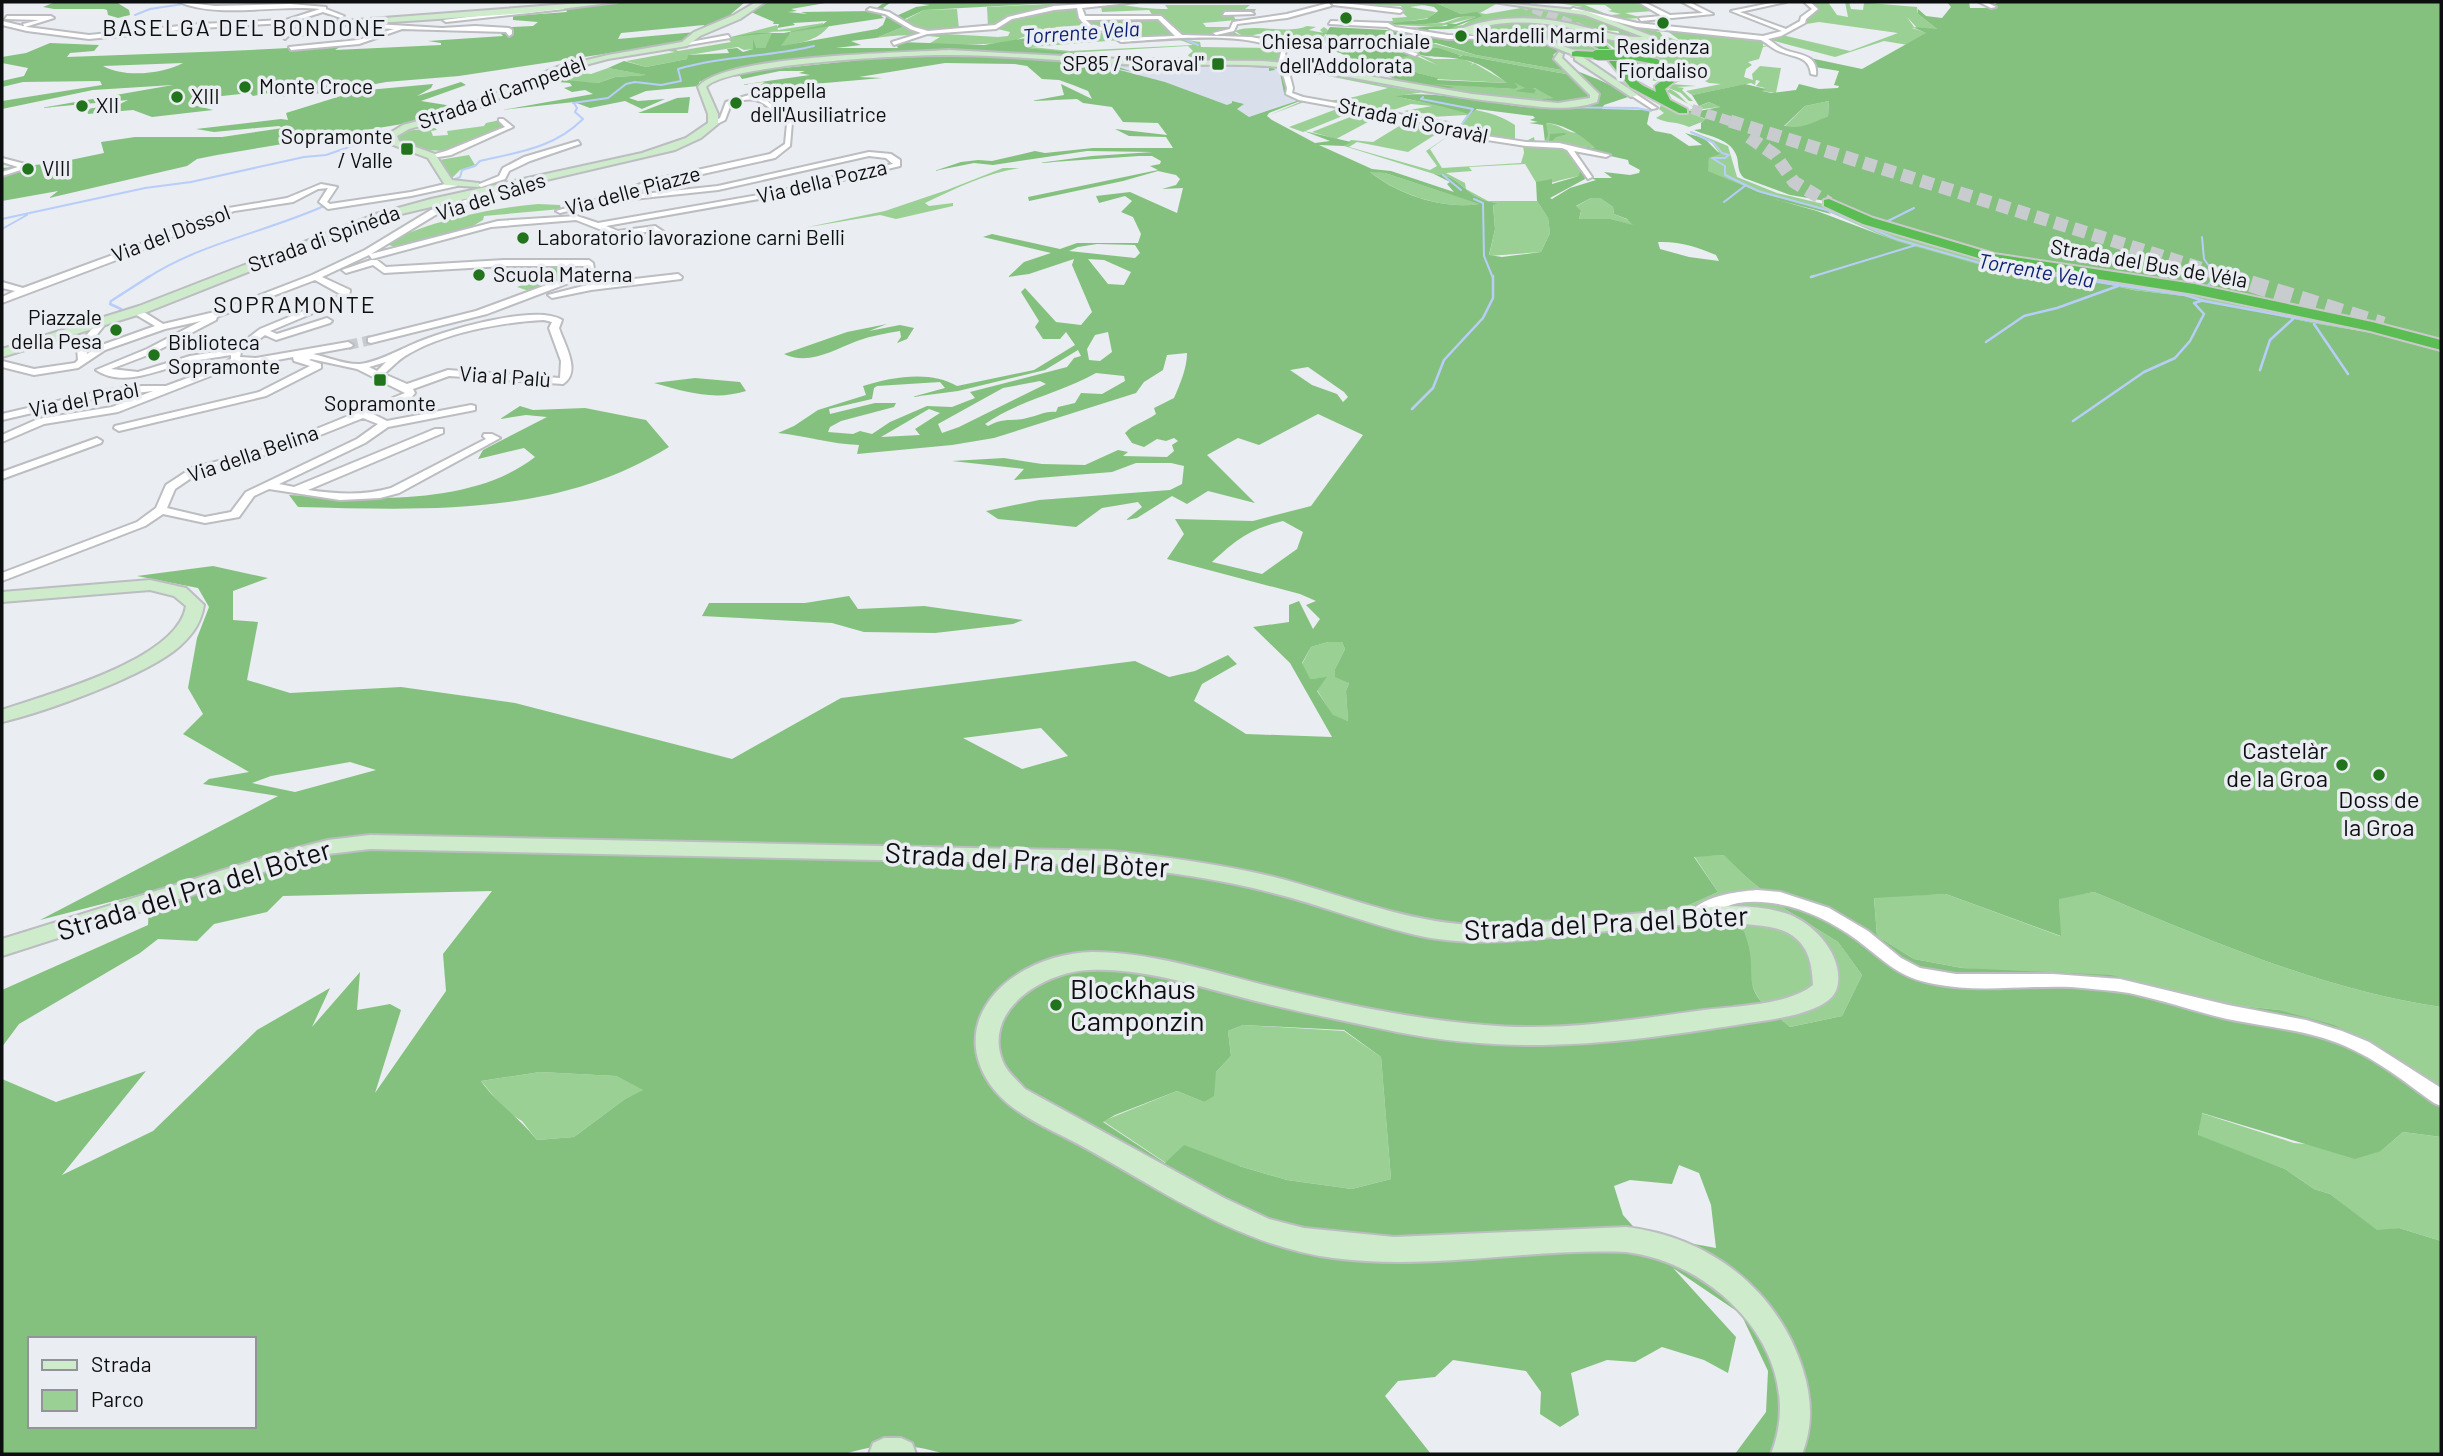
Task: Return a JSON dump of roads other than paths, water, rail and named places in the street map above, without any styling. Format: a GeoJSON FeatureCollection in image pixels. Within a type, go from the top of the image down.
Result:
{"type":"FeatureCollection","features":[{"type":"Feature","properties":{"kind":"highway"},"geometry":{"type":"LineString","coordinates":[[1573,56],[1597,52],[1599,49],[1576,31],[1603,47],[1634,85],[1687,110]]}},
{"type":"Feature","properties":{"kind":"highway"},"geometry":{"type":"LineString","coordinates":[[1592,34],[1623,59],[1640,78],[1670,80]]}},
{"type":"Feature","properties":{"kind":"highway"},"geometry":{"type":"LineString","coordinates":[[1573,56],[1653,61],[1675,76],[1659,89],[1668,102]]}},
{"type":"Feature","properties":{"kind":"highway"},"geometry":{"type":"LineString","coordinates":[[1623,59],[1639,82],[1668,102]]}},
{"type":"Feature","properties":{"kind":"highway"},"geometry":{"type":"LineString","coordinates":[[1634,95],[1668,102]]}},
{"type":"Feature","properties":{"kind":"highway","name":"Strada del Bus de Véla"},"geometry":{"type":"LineString","coordinates":[[1829,203],[1868,221],[1992,258],[2194,289],[2435,342]]}},
{"type":"Feature","properties":{"kind":"highway","name":"Strada del Bus de Véla"},"geometry":{"type":"LineString","coordinates":[[2383,325],[2435,342]]}},
{"type":"Feature","properties":{"kind":"main road"},"geometry":{"type":"LineString","coordinates":[[458,6],[552,2]]}},
{"type":"Feature","properties":{"kind":"main road"},"geometry":{"type":"LineString","coordinates":[[285,21],[300,26],[409,24],[613,2]]}},
{"type":"Feature","properties":{"kind":"main road","name":"Strada di Campedèl"},"geometry":{"type":"LineString","coordinates":[[432,156],[393,141],[393,135],[398,131],[458,113],[560,69],[688,43],[697,34],[737,17],[761,2]]}},
{"type":"Feature","properties":{"kind":"main road"},"geometry":{"type":"LineString","coordinates":[[1497,2],[1572,11],[1603,18],[1651,38],[1630,39],[1535,22],[1496,24],[1469,28],[1467,31],[1543,40],[1634,95]]}},
{"type":"Feature","properties":{"kind":"main road"},"geometry":{"type":"LineString","coordinates":[[285,21],[445,6]]}},
{"type":"Feature","properties":{"kind":"main road"},"geometry":{"type":"LineString","coordinates":[[432,156],[447,181],[454,184],[481,185],[556,174],[659,152],[699,135],[713,119],[702,90],[707,81],[734,72],[810,61],[950,52],[1139,62],[1282,65],[1472,97],[1565,106],[1594,100],[1595,94],[1573,56]]}},
{"type":"Feature","properties":{"kind":"main road","name":"Strada di Spinéda"},"geometry":{"type":"LineString","coordinates":[[2,353],[136,312],[380,216],[556,174]]}},
{"type":"Feature","properties":{"kind":"main road"},"geometry":{"type":"LineString","coordinates":[[2,597],[150,585],[180,592],[195,605],[194,616],[186,631],[168,646],[144,660],[2,716]]}},
{"type":"Feature","properties":{"kind":"main road","name":"Strada del Pra del Bòter"},"geometry":{"type":"LineString","coordinates":[[2,948],[281,859],[328,847],[370,842],[1111,858],[1186,867],[1273,885],[1417,927],[1465,933],[1519,932],[1695,916],[1758,914],[1777,918],[1811,937],[1822,953],[1826,968],[1825,988],[1807,1002],[1740,1015],[1623,1031],[1516,1037],[1442,1029],[1124,962],[1089,961],[1053,966],[1031,977],[1011,992],[993,1014],[988,1038],[989,1058],[1016,1096],[1217,1209],[1256,1228],[1303,1241],[1380,1251],[1604,1240],[1651,1244],[1695,1262],[1719,1275],[1741,1294],[1777,1336],[1794,1385],[1796,1413],[1792,1444],[1787,1454]]}},
{"type":"Feature","properties":{"kind":"main road"},"geometry":{"type":"LineString","coordinates":[[884,1454],[901,1454]]}},
{"type":"Feature","properties":{"kind":"street"},"geometry":{"type":"LineString","coordinates":[[182,2],[209,5],[257,3],[320,6],[323,10]]}},
{"type":"Feature","properties":{"kind":"street"},"geometry":{"type":"LineString","coordinates":[[894,43],[928,33],[988,28],[1000,25],[1008,19],[1041,11],[1134,2]]}},
{"type":"Feature","properties":{"kind":"street"},"geometry":{"type":"LineString","coordinates":[[1640,2],[1693,32]]}},
{"type":"Feature","properties":{"kind":"street"},"geometry":{"type":"LineString","coordinates":[[1621,20],[1710,14],[1685,2]]}},
{"type":"Feature","properties":{"kind":"street"},"geometry":{"type":"LineString","coordinates":[[1783,2],[1764,8],[1734,10],[1786,31]]}},
{"type":"Feature","properties":{"kind":"street"},"geometry":{"type":"LineString","coordinates":[[1572,11],[1632,24],[1763,38],[1803,23],[1803,18],[1815,9],[1807,2]]}},
{"type":"Feature","properties":{"kind":"street"},"geometry":{"type":"LineString","coordinates":[[1982,2],[1993,7]]}},
{"type":"Feature","properties":{"kind":"street"},"geometry":{"type":"LineString","coordinates":[[1329,3],[1339,12]]}},
{"type":"Feature","properties":{"kind":"street"},"geometry":{"type":"LineString","coordinates":[[1225,14],[1286,16],[1329,3]]}},
{"type":"Feature","properties":{"kind":"street"},"geometry":{"type":"LineString","coordinates":[[1293,13],[1291,9],[1301,4],[1329,3],[1400,11]]}},
{"type":"Feature","properties":{"kind":"street"},"geometry":{"type":"LineString","coordinates":[[1079,7],[1088,27],[1115,30],[1121,40],[1183,37],[1230,31],[1236,23],[1256,14]]}},
{"type":"Feature","properties":{"kind":"street"},"geometry":{"type":"LineString","coordinates":[[1387,9],[1394,18]]}},
{"type":"Feature","properties":{"kind":"street"},"geometry":{"type":"LineString","coordinates":[[2,21],[27,29],[99,36],[285,21],[323,10],[341,16]]}},
{"type":"Feature","properties":{"kind":"street"},"geometry":{"type":"LineString","coordinates":[[870,10],[887,13],[912,28],[928,33]]}},
{"type":"Feature","properties":{"kind":"street"},"geometry":{"type":"LineString","coordinates":[[201,26],[238,13]]}},
{"type":"Feature","properties":{"kind":"street"},"geometry":{"type":"LineString","coordinates":[[1082,18],[1154,16],[1183,37],[1247,39],[1283,48],[1351,40],[1393,45],[1415,54]]}},
{"type":"Feature","properties":{"kind":"street"},"geometry":{"type":"LineString","coordinates":[[2,21],[51,18],[21,26]]}},
{"type":"Feature","properties":{"kind":"street"},"geometry":{"type":"LineString","coordinates":[[41,21],[48,23],[41,31]]}},
{"type":"Feature","properties":{"kind":"street"},"geometry":{"type":"LineString","coordinates":[[1331,23],[1392,27],[1448,37],[1543,40]]}},
{"type":"Feature","properties":{"kind":"street"},"geometry":{"type":"LineString","coordinates":[[291,48],[359,42],[409,24]]}},
{"type":"Feature","properties":{"kind":"street"},"geometry":{"type":"LineString","coordinates":[[285,37],[284,35],[312,31],[409,24],[442,30],[491,28],[509,30],[509,34]]}},
{"type":"Feature","properties":{"kind":"street"},"geometry":{"type":"LineString","coordinates":[[300,26],[295,28],[312,31]]}},
{"type":"Feature","properties":{"kind":"street"},"geometry":{"type":"LineString","coordinates":[[83,36],[97,28]]}},
{"type":"Feature","properties":{"kind":"street"},"geometry":{"type":"LineString","coordinates":[[1332,34],[1358,36]]}},
{"type":"Feature","properties":{"kind":"street"},"geometry":{"type":"LineString","coordinates":[[1303,46],[1324,38],[1324,35]]}},
{"type":"Feature","properties":{"kind":"street"},"geometry":{"type":"LineString","coordinates":[[688,43],[728,37]]}},
{"type":"Feature","properties":{"kind":"street"},"geometry":{"type":"LineString","coordinates":[[1763,38],[1780,50],[1808,58],[1814,74]]}},
{"type":"Feature","properties":{"kind":"street"},"geometry":{"type":"LineString","coordinates":[[1282,65],[1283,48]]}},
{"type":"Feature","properties":{"kind":"street","name":"Strada di Soravàl"},"geometry":{"type":"LineString","coordinates":[[1282,65],[1290,88],[1289,94],[1301,99],[1448,125],[1459,134],[1468,136],[1567,146],[1606,155]]}},
{"type":"Feature","properties":{"kind":"street"},"geometry":{"type":"LineString","coordinates":[[1634,95],[1654,108]]}},
{"type":"Feature","properties":{"kind":"street","name":"Via delle Piazze"},"geometry":{"type":"LineString","coordinates":[[336,267],[491,225],[606,200],[655,182],[772,156],[788,145],[790,123],[763,99],[737,99],[728,103],[723,119],[713,119]]}},
{"type":"Feature","properties":{"kind":"street"},"geometry":{"type":"LineString","coordinates":[[432,156],[448,153],[509,128],[501,120]]}},
{"type":"Feature","properties":{"kind":"street"},"geometry":{"type":"LineString","coordinates":[[481,185],[502,177],[506,170],[527,159],[578,142]]}},
{"type":"Feature","properties":{"kind":"street"},"geometry":{"type":"LineString","coordinates":[[1567,146],[1572,159],[1585,170],[1587,177]]}},
{"type":"Feature","properties":{"kind":"street","name":"Via della Pozza"},"geometry":{"type":"LineString","coordinates":[[491,225],[577,218],[598,225],[776,194],[861,172],[888,169],[896,166],[897,162],[888,156],[873,153],[718,188],[606,200]]}},
{"type":"Feature","properties":{"kind":"street"},"geometry":{"type":"LineString","coordinates":[[2,160],[26,167],[2,174]]}},
{"type":"Feature","properties":{"kind":"street"},"geometry":{"type":"LineString","coordinates":[[669,194],[793,161]]}},
{"type":"Feature","properties":{"kind":"street","name":"Via del Sàles"},"geometry":{"type":"LineString","coordinates":[[318,277],[368,252],[434,212],[556,174]]}},
{"type":"Feature","properties":{"kind":"street"},"geometry":{"type":"LineString","coordinates":[[692,186],[735,178]]}},
{"type":"Feature","properties":{"kind":"street","name":"Via del Dòssol"},"geometry":{"type":"LineString","coordinates":[[2,300],[215,215],[245,206],[290,200],[318,185],[333,187],[323,202],[328,207],[411,194],[454,184]]}},
{"type":"Feature","properties":{"kind":"street"},"geometry":{"type":"LineString","coordinates":[[598,225],[617,234],[654,228],[660,232]]}},
{"type":"Feature","properties":{"kind":"street"},"geometry":{"type":"LineString","coordinates":[[2,364],[25,370],[56,371],[83,361],[103,348],[162,327],[222,313],[318,277],[374,262],[384,270],[425,265],[589,263],[590,269],[579,276],[477,314]]}},
{"type":"Feature","properties":{"kind":"street","name":"Via del Praòl"},"geometry":{"type":"LineString","coordinates":[[2,417],[102,393],[132,389],[170,389],[215,372],[263,331],[346,296],[347,292],[318,277]]}},
{"type":"Feature","properties":{"kind":"street"},"geometry":{"type":"LineString","coordinates":[[370,340],[573,290],[678,277]]}},
{"type":"Feature","properties":{"kind":"street"},"geometry":{"type":"LineString","coordinates":[[5,288],[23,291]]}},
{"type":"Feature","properties":{"kind":"street"},"geometry":{"type":"LineString","coordinates":[[136,312],[162,327]]}},
{"type":"Feature","properties":{"kind":"street"},"geometry":{"type":"LineString","coordinates":[[222,313],[189,341],[104,371],[138,375],[190,359],[236,356],[256,361],[306,355],[348,345]]}},
{"type":"Feature","properties":{"kind":"street","name":"Via al Palù"},"geometry":{"type":"LineString","coordinates":[[407,388],[448,373],[563,381],[567,376],[566,359],[554,328],[557,320],[552,318],[534,317],[496,323],[430,342]]}},
{"type":"Feature","properties":{"kind":"street"},"geometry":{"type":"LineString","coordinates":[[263,331],[276,337],[327,321]]}},
{"type":"Feature","properties":{"kind":"street"},"geometry":{"type":"LineString","coordinates":[[83,361],[82,347],[102,322]]}},
{"type":"Feature","properties":{"kind":"street"},"geometry":{"type":"LineString","coordinates":[[410,331],[430,342]]}},
{"type":"Feature","properties":{"kind":"street"},"geometry":{"type":"LineString","coordinates":[[189,341],[208,357]]}},
{"type":"Feature","properties":{"kind":"street"},"geometry":{"type":"LineString","coordinates":[[360,367],[430,342]]}},
{"type":"Feature","properties":{"kind":"street"},"geometry":{"type":"LineString","coordinates":[[2,477],[99,447],[119,429],[262,394],[318,366],[297,359],[306,355],[360,367],[407,388]]}},
{"type":"Feature","properties":{"kind":"street"},"geometry":{"type":"LineString","coordinates":[[377,375],[399,355]]}},
{"type":"Feature","properties":{"kind":"street","name":"Via della Belina"},"geometry":{"type":"LineString","coordinates":[[2,577],[141,524],[160,510],[170,487],[196,470],[276,449],[406,397],[410,393],[407,388]]}},
{"type":"Feature","properties":{"kind":"street"},"geometry":{"type":"LineString","coordinates":[[2,439],[42,421],[114,410],[170,389]]}},
{"type":"Feature","properties":{"kind":"street"},"geometry":{"type":"LineString","coordinates":[[160,510],[188,518],[223,519],[235,515],[250,494],[361,442],[385,425],[471,408]]}},
{"type":"Feature","properties":{"kind":"street"},"geometry":{"type":"LineString","coordinates":[[114,410],[120,415],[119,429]]}},
{"type":"Feature","properties":{"kind":"street"},"geometry":{"type":"LineString","coordinates":[[361,414],[379,419],[385,425]]}},
{"type":"Feature","properties":{"kind":"street"},"geometry":{"type":"LineString","coordinates":[[293,492],[439,432]]}},
{"type":"Feature","properties":{"kind":"street"},"geometry":{"type":"LineString","coordinates":[[267,485],[312,495],[393,493],[426,472],[495,438],[488,436]]}},
{"type":"Feature","properties":{"kind":"street"},"geometry":{"type":"LineString","coordinates":[[1695,916],[1715,901],[1735,897],[1803,902],[1835,917],[1890,959],[1916,974],[1962,981],[2067,981],[2133,987],[2228,1012],[2315,1028],[2353,1042],[2441,1098]]}},
{"type":"Feature","properties":{"kind":"waterway"},"geometry":{"type":"LineString","coordinates":[[135,15],[150,9],[183,4]]}},
{"type":"Feature","properties":{"kind":"waterway"},"geometry":{"type":"LineString","coordinates":[[1184,39],[1198,45]]}},
{"type":"Feature","properties":{"kind":"waterway","name":"Torrente Vela"},"geometry":{"type":"LineString","coordinates":[[573,103],[608,98],[626,84],[635,82],[661,85],[681,81],[678,69],[694,65],[814,46]]}},
{"type":"Feature","properties":{"kind":"waterway"},"geometry":{"type":"LineString","coordinates":[[1379,84],[1402,88]]}},
{"type":"Feature","properties":{"kind":"waterway"},"geometry":{"type":"LineString","coordinates":[[1404,88],[1417,91]]}},
{"type":"Feature","properties":{"kind":"waterway"},"geometry":{"type":"LineString","coordinates":[[1423,92],[1466,98]]}},
{"type":"Feature","properties":{"kind":"waterway"},"geometry":{"type":"LineString","coordinates":[[1423,97],[1421,99],[1473,109],[1459,128]]}},
{"type":"Feature","properties":{"kind":"waterway"},"geometry":{"type":"LineString","coordinates":[[451,181],[460,177],[462,170],[475,166],[480,161],[535,148],[560,137],[583,119],[575,112],[577,108],[574,103]]}},
{"type":"Feature","properties":{"kind":"waterway"},"geometry":{"type":"LineString","coordinates":[[1540,107],[1637,108],[1651,111]]}},
{"type":"Feature","properties":{"kind":"waterway"},"geometry":{"type":"LineString","coordinates":[[2,219],[145,188],[191,182],[304,157],[326,155],[395,131]]}},
{"type":"Feature","properties":{"kind":"waterway","name":"Torrente Vela"},"geometry":{"type":"LineString","coordinates":[[1691,132],[1714,143],[1722,153],[1729,155],[1725,158],[1712,158],[1725,166],[1725,175],[1746,185]]}},
{"type":"Feature","properties":{"kind":"waterway"},"geometry":{"type":"LineString","coordinates":[[1443,175],[1461,190]]}},
{"type":"Feature","properties":{"kind":"waterway"},"geometry":{"type":"LineString","coordinates":[[417,191],[445,183]]}},
{"type":"Feature","properties":{"kind":"waterway"},"geometry":{"type":"LineString","coordinates":[[1724,202],[1746,185]]}},
{"type":"Feature","properties":{"kind":"waterway","name":"Torrente Vela"},"geometry":{"type":"LineString","coordinates":[[1746,185],[1830,211],[1896,239],[1987,265],[2071,278]]}},
{"type":"Feature","properties":{"kind":"waterway"},"geometry":{"type":"LineString","coordinates":[[1474,199],[1483,203],[1484,256],[1493,278]]}},
{"type":"Feature","properties":{"kind":"waterway"},"geometry":{"type":"LineString","coordinates":[[147,278],[211,247],[324,206]]}},
{"type":"Feature","properties":{"kind":"waterway"},"geometry":{"type":"LineString","coordinates":[[1882,224],[1914,208]]}},
{"type":"Feature","properties":{"kind":"waterway"},"geometry":{"type":"LineString","coordinates":[[2,229],[27,215]]}},
{"type":"Feature","properties":{"kind":"waterway"},"geometry":{"type":"LineString","coordinates":[[2202,237],[2204,259],[2216,276]]}},
{"type":"Feature","properties":{"kind":"waterway"},"geometry":{"type":"LineString","coordinates":[[1814,276],[1811,277],[1916,245]]}},
{"type":"Feature","properties":{"kind":"waterway"},"geometry":{"type":"LineString","coordinates":[[121,309],[110,304],[111,301],[150,276]]}},
{"type":"Feature","properties":{"kind":"waterway","name":"Torrente Vela"},"geometry":{"type":"LineString","coordinates":[[2059,276],[2185,295],[2204,301],[2384,334]]}},
{"type":"Feature","properties":{"kind":"waterway"},"geometry":{"type":"LineString","coordinates":[[2206,288],[2216,276]]}},
{"type":"Feature","properties":{"kind":"waterway"},"geometry":{"type":"LineString","coordinates":[[1412,409],[1433,388],[1444,360],[1483,318],[1493,298],[1493,278]]}},
{"type":"Feature","properties":{"kind":"waterway"},"geometry":{"type":"LineString","coordinates":[[1986,342],[2024,316],[2057,308],[2118,286]]}},
{"type":"Feature","properties":{"kind":"waterway"},"geometry":{"type":"LineString","coordinates":[[2073,421],[2144,372],[2175,358],[2190,341],[2204,314],[2194,303],[2201,301]]}},
{"type":"Feature","properties":{"kind":"waterway"},"geometry":{"type":"LineString","coordinates":[[2260,370],[2270,340],[2293,319]]}},
{"type":"Feature","properties":{"kind":"waterway"},"geometry":{"type":"LineString","coordinates":[[2314,324],[2348,374]]}},
{"type":"Feature","properties":{"kind":"tunnel"},"geometry":{"type":"LineString","coordinates":[[1520,2],[1592,34]]}},
{"type":"Feature","properties":{"kind":"tunnel"},"geometry":{"type":"LineString","coordinates":[[1692,109],[1736,123]]}},
{"type":"Feature","properties":{"kind":"tunnel"},"geometry":{"type":"LineString","coordinates":[[1730,121],[2232,278]]}},
{"type":"Feature","properties":{"kind":"tunnel"},"geometry":{"type":"LineString","coordinates":[[1749,137],[1775,155],[1794,182],[1829,203]]}},
{"type":"Feature","properties":{"kind":"tunnel"},"geometry":{"type":"LineString","coordinates":[[2226,276],[2383,325]]}},
{"type":"Feature","properties":{"kind":"tunnel"},"geometry":{"type":"LineString","coordinates":[[348,345],[371,340]]}},
{"type":"Feature","properties":{"kind":"place","name":"Chiesa parrochiale dell'Addolorata"},"geometry":{"type":"Point","coordinates":[1346,18]}},
{"type":"Feature","properties":{"kind":"place","name":"Residenza Fiordaliso"},"geometry":{"type":"Point","coordinates":[1663,23]}},
{"type":"Feature","properties":{"kind":"place","name":"Nardelli Marmi"},"geometry":{"type":"Point","coordinates":[1461,36]}},
{"type":"Feature","properties":{"kind":"place","name":"SP85 / \"Soraval\""},"geometry":{"type":"Point","coordinates":[1218,64]}},
{"type":"Feature","properties":{"kind":"place","name":"Monte Croce"},"geometry":{"type":"Point","coordinates":[245,87]}},
{"type":"Feature","properties":{"kind":"place","name":"XIII"},"geometry":{"type":"Point","coordinates":[177,97]}},
{"type":"Feature","properties":{"kind":"place","name":"cappella dell'Ausiliatrice"},"geometry":{"type":"Point","coordinates":[736,103]}},
{"type":"Feature","properties":{"kind":"place","name":"XII"},"geometry":{"type":"Point","coordinates":[82,106]}},
{"type":"Feature","properties":{"kind":"place","name":"Sopramonte / Valle"},"geometry":{"type":"Point","coordinates":[407,149]}},
{"type":"Feature","properties":{"kind":"place","name":"VIII"},"geometry":{"type":"Point","coordinates":[28,169]}},
{"type":"Feature","properties":{"kind":"place","name":"Laboratorio lavorazione carni Belli"},"geometry":{"type":"Point","coordinates":[523,238]}},
{"type":"Feature","properties":{"kind":"place","name":"Scuola Materna"},"geometry":{"type":"Point","coordinates":[479,275]}},
{"type":"Feature","properties":{"kind":"place","name":"Piazzale della Pesa"},"geometry":{"type":"Point","coordinates":[116,330]}},
{"type":"Feature","properties":{"kind":"place","name":"Biblioteca Sopramonte"},"geometry":{"type":"Point","coordinates":[154,355]}},
{"type":"Feature","properties":{"kind":"place","name":"Sopramonte"},"geometry":{"type":"Point","coordinates":[380,380]}},
{"type":"Feature","properties":{"kind":"place","name":"Castelàr de la Groa"},"geometry":{"type":"Point","coordinates":[2342,765]}},
{"type":"Feature","properties":{"kind":"place","name":"Doss de la Groa"},"geometry":{"type":"Point","coordinates":[2379,775]}},
{"type":"Feature","properties":{"kind":"place","name":"Blockhaus Camponzin"},"geometry":{"type":"Point","coordinates":[1056,1005]}},
{"type":"Feature","properties":{"kind":"district","name":"BASELGA DEL BONDONE"},"geometry":{"type":"Point","coordinates":[245,28]}},
{"type":"Feature","properties":{"kind":"district","name":"SOPRAMONTE"},"geometry":{"type":"Point","coordinates":[295,305]}}]}
